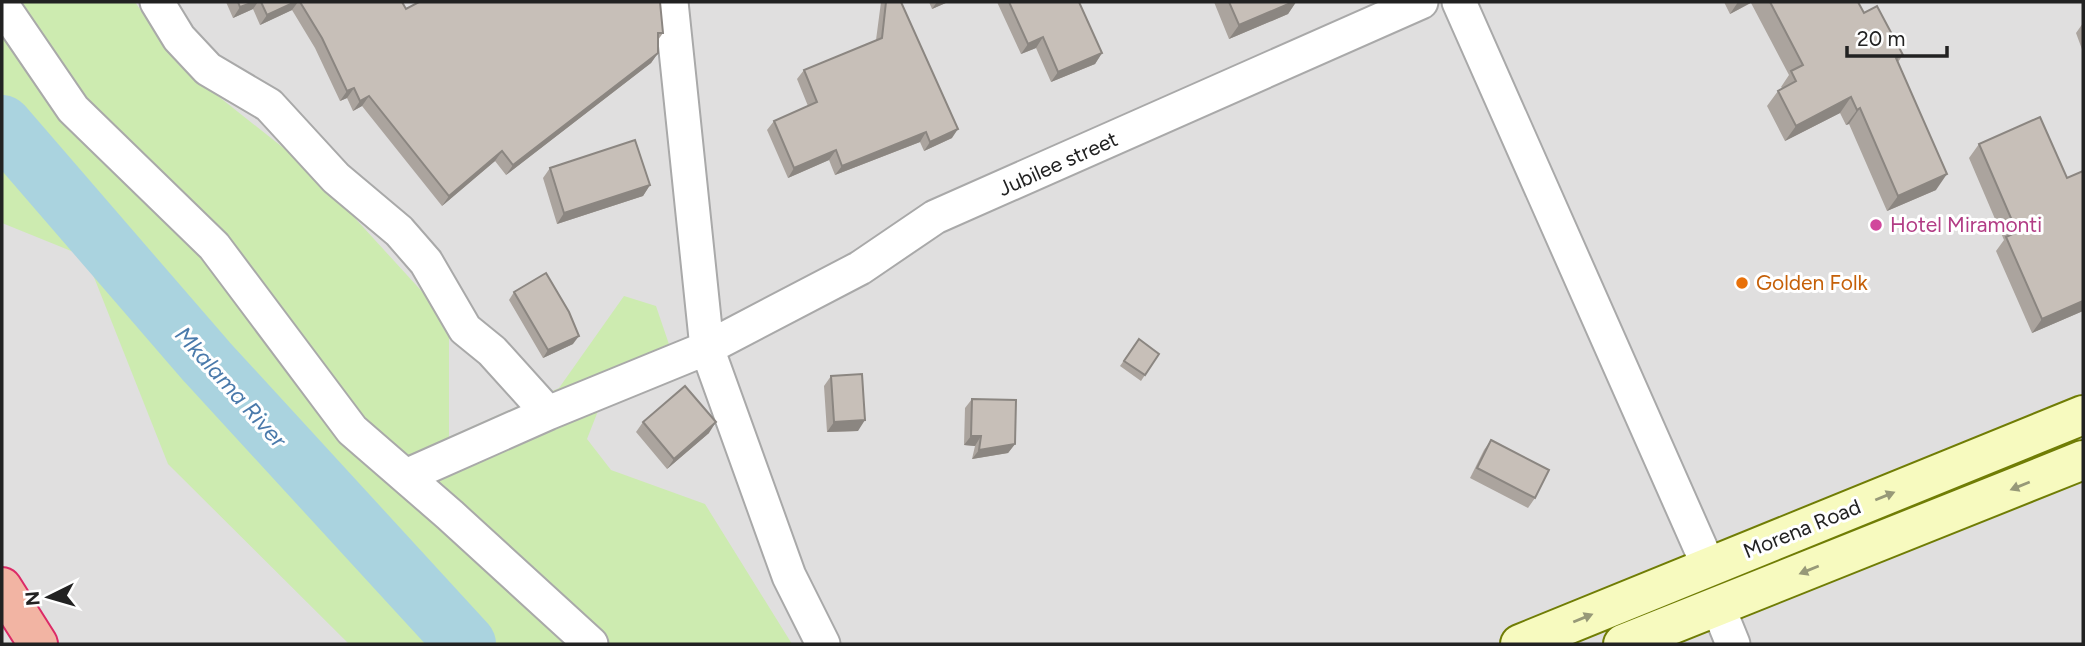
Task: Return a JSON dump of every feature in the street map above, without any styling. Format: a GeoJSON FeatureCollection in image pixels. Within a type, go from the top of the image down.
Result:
{"type":"FeatureCollection","features":[{"type":"Feature","properties":{"kind":"highway"},"geometry":{"type":"LineString","coordinates":[[2,587],[38,644]]}},
{"type":"Feature","properties":{"kind":"highway"},"geometry":{"type":"LineString","coordinates":[[2,627],[10,644]]}},
{"type":"Feature","properties":{"kind":"main road","name":"Morena Road"},"geometry":{"type":"LineString","coordinates":[[1520,644],[2083,415]]}},
{"type":"Feature","properties":{"kind":"main road","name":"Morena Road"},"geometry":{"type":"LineString","coordinates":[[1623,644],[2083,460]]}},
{"type":"Feature","properties":{"kind":"street"},"geometry":{"type":"LineString","coordinates":[[157,2],[179,38],[208,69],[269,105],[336,178],[399,231],[426,262],[465,329],[492,351],[548,413]]}},
{"type":"Feature","properties":{"kind":"street"},"geometry":{"type":"LineString","coordinates":[[671,2],[707,348],[789,576],[823,644]]}},
{"type":"Feature","properties":{"kind":"street","name":"Jubilee street"},"geometry":{"type":"LineString","coordinates":[[406,476],[548,413],[707,348],[860,268],[935,217],[1421,2]]}},
{"type":"Feature","properties":{"kind":"street"},"geometry":{"type":"LineString","coordinates":[[1459,2],[1709,567]]}},
{"type":"Feature","properties":{"kind":"street"},"geometry":{"type":"LineString","coordinates":[[2,5],[73,109],[214,246],[352,430],[591,644]]}},
{"type":"Feature","properties":{"kind":"street"},"geometry":{"type":"LineString","coordinates":[[1718,607],[1733,644]]}},
{"type":"Feature","properties":{"kind":"shaded area"},"geometry":{"type":"Polygon","coordinates":[[[2,2],[2083,2],[2083,644],[2,644],[2,2]]]}},
{"type":"Feature","properties":{"kind":"green space"},"geometry":{"type":"Polygon","coordinates":[[[2,2],[135,2],[179,65],[310,169],[449,321],[449,437],[559,388],[624,296],[656,306],[675,362],[607,388],[587,439],[611,470],[705,504],[792,644],[349,644],[168,464],[86,257],[2,223],[2,2]]]}},
{"type":"Feature","properties":{"kind":"building"},"geometry":{"type":"Polygon","coordinates":[[[238,2],[254,2],[240,7],[238,2]]]}},
{"type":"Feature","properties":{"kind":"building"},"geometry":{"type":"Polygon","coordinates":[[[261,2],[295,2],[267,15],[261,2]]]}},
{"type":"Feature","properties":{"kind":"building"},"geometry":{"type":"Polygon","coordinates":[[[300,2],[402,2],[406,9],[419,2],[660,2],[663,33],[658,33],[658,53],[513,165],[502,151],[449,196],[369,96],[360,101],[354,88],[347,91],[322,38],[300,2]]]}},
{"type":"Feature","properties":{"kind":"building"},"geometry":{"type":"Polygon","coordinates":[[[886,2],[901,2],[958,129],[930,142],[926,132],[842,166],[836,150],[794,168],[774,121],[817,102],[804,70],[882,38],[886,2]]]}},
{"type":"Feature","properties":{"kind":"building"},"geometry":{"type":"Polygon","coordinates":[[[1009,2],[1079,2],[1102,53],[1058,72],[1043,37],[1028,44],[1009,2]]]}},
{"type":"Feature","properties":{"kind":"building"},"geometry":{"type":"Polygon","coordinates":[[[1229,2],[1293,2],[1239,25],[1229,2]]]}},
{"type":"Feature","properties":{"kind":"building"},"geometry":{"type":"Polygon","coordinates":[[[1770,2],[1858,2],[1864,13],[1877,6],[1903,55],[1896,58],[1947,174],[1898,196],[1860,108],[1857,110],[1851,97],[1796,126],[1778,91],[1796,81],[1791,71],[1803,65],[1770,2]]]}},
{"type":"Feature","properties":{"kind":"building"},"geometry":{"type":"Polygon","coordinates":[[[2040,117],[2067,178],[2083,171],[2083,301],[2042,319],[2006,237],[2017,232],[1979,144],[2040,117]]]}},
{"type":"Feature","properties":{"kind":"building"},"geometry":{"type":"Polygon","coordinates":[[[635,140],[650,185],[564,213],[550,168],[635,140]]]}},
{"type":"Feature","properties":{"kind":"building"},"geometry":{"type":"Polygon","coordinates":[[[546,273],[569,312],[579,336],[548,350],[514,292],[546,273]]]}},
{"type":"Feature","properties":{"kind":"building"},"geometry":{"type":"Polygon","coordinates":[[[1139,339],[1159,354],[1145,375],[1124,361],[1139,339]]]}},
{"type":"Feature","properties":{"kind":"building"},"geometry":{"type":"Polygon","coordinates":[[[862,374],[865,420],[834,422],[831,376],[862,374]]]}},
{"type":"Feature","properties":{"kind":"building"},"geometry":{"type":"Polygon","coordinates":[[[685,386],[716,422],[674,459],[643,422],[685,386]]]}},
{"type":"Feature","properties":{"kind":"building"},"geometry":{"type":"Polygon","coordinates":[[[972,399],[1016,400],[1015,444],[979,450],[981,436],[971,436],[972,399]]]}},
{"type":"Feature","properties":{"kind":"building"},"geometry":{"type":"Polygon","coordinates":[[[1491,440],[1549,470],[1535,498],[1477,468],[1491,440]]]}},
{"type":"Feature","properties":{"kind":"waterway","name":"Mkalama River"},"geometry":{"type":"LineString","coordinates":[[2,125],[207,362],[466,644]]}},
{"type":"Feature","properties":{"kind":"place","name":"Hotel Miramonti"},"geometry":{"type":"Point","coordinates":[1876,225]}},
{"type":"Feature","properties":{"kind":"place","name":"Golden Folk"},"geometry":{"type":"Point","coordinates":[1742,283]}}]}
